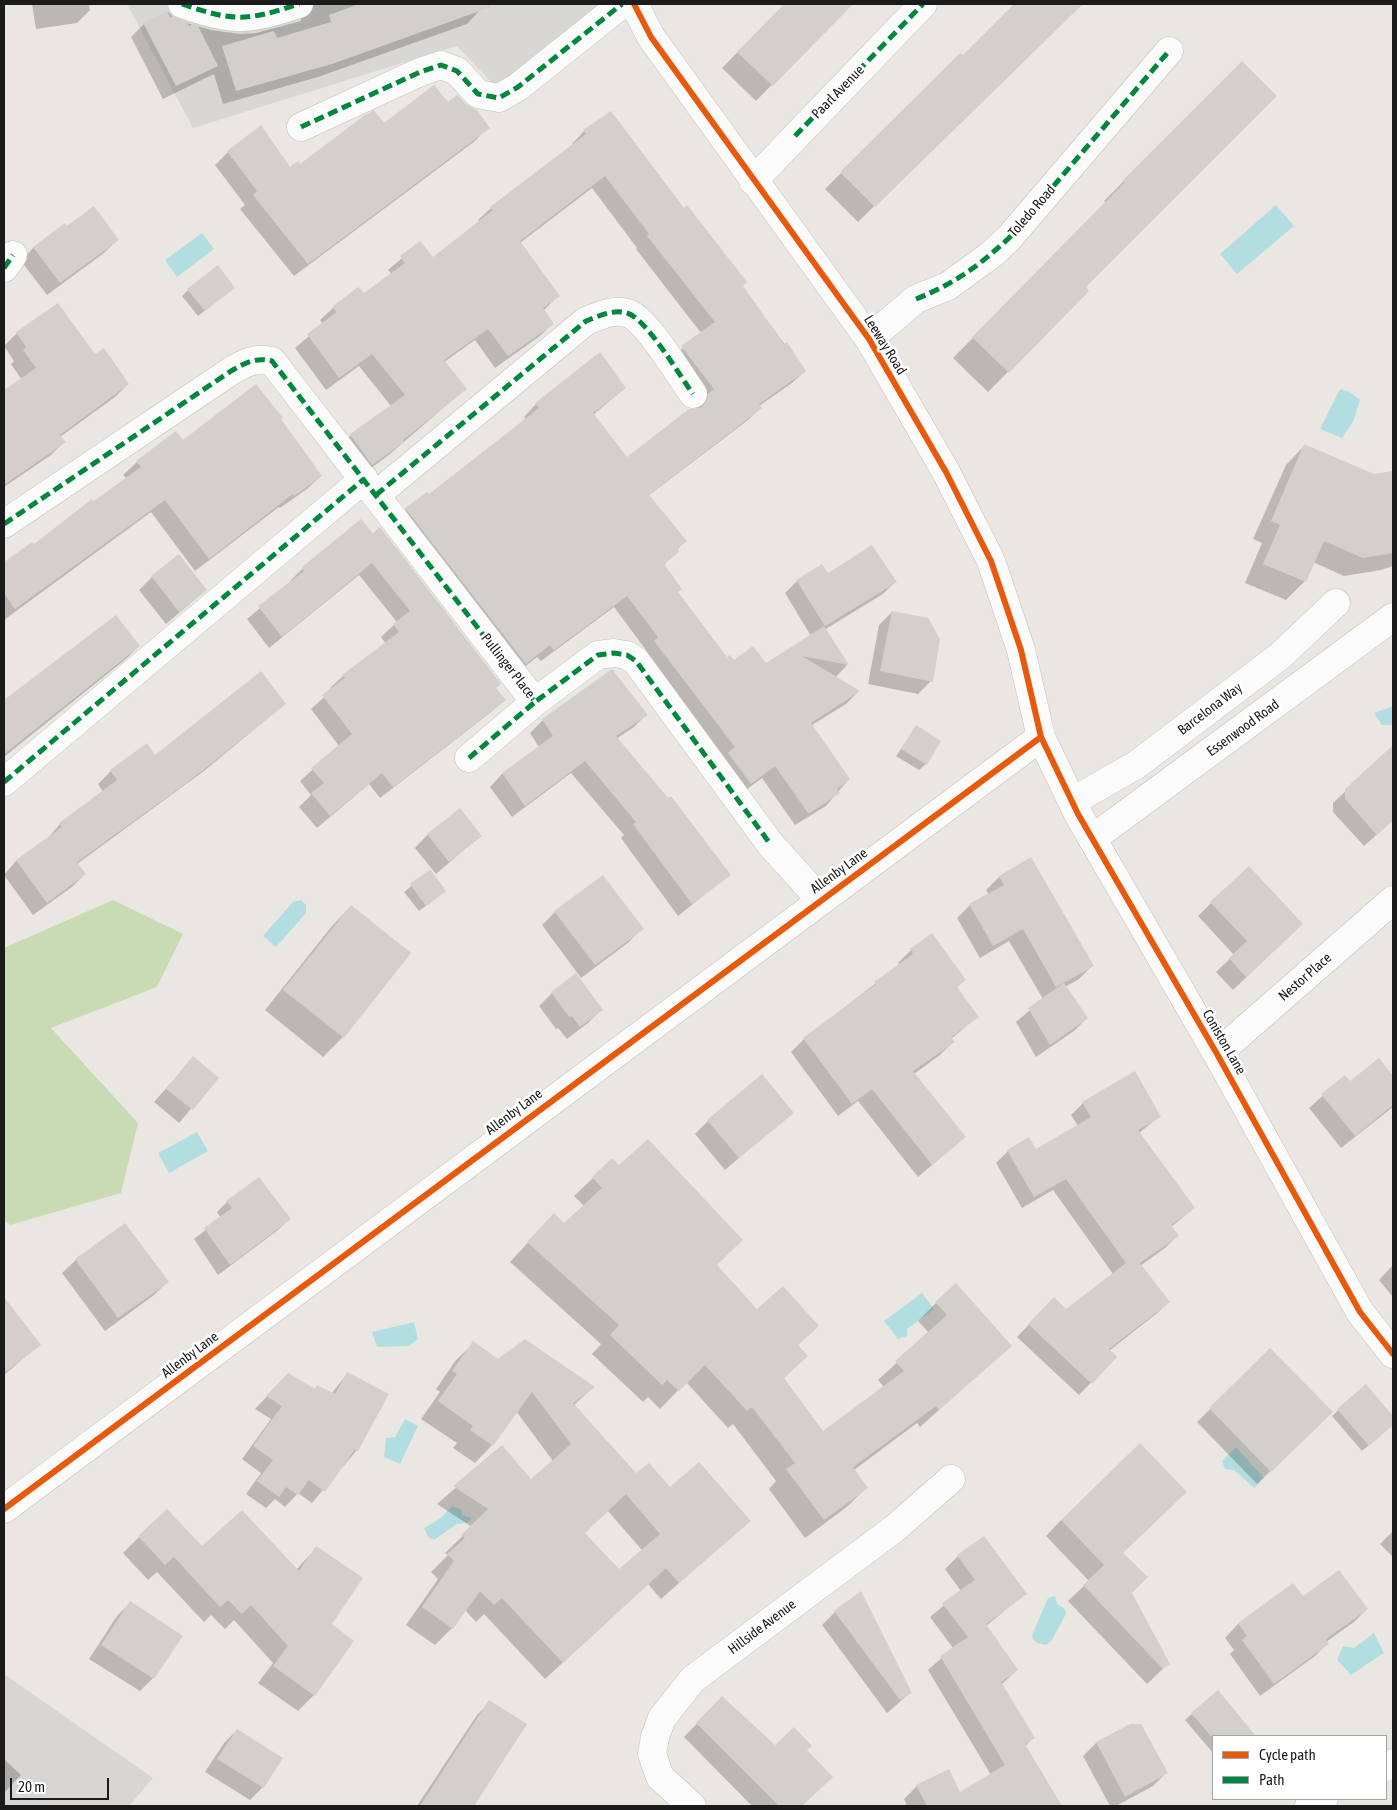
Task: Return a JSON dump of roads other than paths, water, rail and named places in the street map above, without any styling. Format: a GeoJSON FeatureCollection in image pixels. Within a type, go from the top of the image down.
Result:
{"type":"FeatureCollection","features":[{"type":"Feature","properties":{"kind":"street"},"geometry":{"type":"LineString","coordinates":[[182,4],[225,18],[260,17],[299,4]]}},
{"type":"Feature","properties":{"kind":"street"},"geometry":{"type":"LineString","coordinates":[[301,127],[420,72],[441,65],[456,71],[478,94],[499,98],[518,87],[622,4]]}},
{"type":"Feature","properties":{"kind":"street","name":"Leeway Road"},"geometry":{"type":"LineString","coordinates":[[634,4],[650,37],[869,339],[946,472],[990,561],[1021,650],[1041,737]]}},
{"type":"Feature","properties":{"kind":"street","name":"Paarl Avenue"},"geometry":{"type":"LineString","coordinates":[[753,181],[923,4]]}},
{"type":"Feature","properties":{"kind":"street","name":"Toledo Road"},"geometry":{"type":"LineString","coordinates":[[869,339],[916,299],[948,286],[992,254],[1009,238],[1169,51]]}},
{"type":"Feature","properties":{"kind":"street"},"geometry":{"type":"LineString","coordinates":[[4,782],[370,487],[586,321],[608,312],[628,313],[644,324],[693,394]]}},
{"type":"Feature","properties":{"kind":"street","name":"Pullinger Place"},"geometry":{"type":"LineString","coordinates":[[4,524],[249,360],[262,359],[272,361],[535,702],[598,655],[614,653],[627,655],[636,661],[772,845],[821,900]]}},
{"type":"Feature","properties":{"kind":"street","name":"Barcelona Way"},"geometry":{"type":"LineString","coordinates":[[1073,801],[1136,766],[1280,656],[1336,603]]}},
{"type":"Feature","properties":{"kind":"street","name":"Essenwood Road"},"geometry":{"type":"LineString","coordinates":[[1092,839],[1393,617]]}},
{"type":"Feature","properties":{"kind":"street"},"geometry":{"type":"LineString","coordinates":[[469,758],[535,702]]}},
{"type":"Feature","properties":{"kind":"street","name":"Coniston Lane"},"geometry":{"type":"LineString","coordinates":[[1041,737],[1092,839],[1217,1054],[1360,1312],[1393,1354]]}},
{"type":"Feature","properties":{"kind":"street","name":"Allenby Lane"},"geometry":{"type":"LineString","coordinates":[[4,1509],[1041,737]]}},
{"type":"Feature","properties":{"kind":"street","name":"Nestor Place"},"geometry":{"type":"LineString","coordinates":[[1217,1054],[1393,900]]}},
{"type":"Feature","properties":{"kind":"street","name":"Hillside Avenue"},"geometry":{"type":"LineString","coordinates":[[692,1806],[660,1777],[652,1754],[655,1737],[662,1718],[693,1679],[894,1529],[951,1479]]}},
{"type":"Feature","properties":{"kind":"street"},"geometry":{"type":"LineString","coordinates":[[1309,1806],[1322,1800]]}},
{"type":"Feature","properties":{"kind":"water"},"geometry":{"type":"Polygon","coordinates":[[[1276,205],[1294,226],[1237,274],[1220,254],[1276,205]]]}},
{"type":"Feature","properties":{"kind":"water"},"geometry":{"type":"Polygon","coordinates":[[[202,233],[214,249],[177,277],[165,260],[202,233]]]}},
{"type":"Feature","properties":{"kind":"water"},"geometry":{"type":"Polygon","coordinates":[[[1340,389],[1350,392],[1360,400],[1353,422],[1342,438],[1320,429],[1340,389]]]}},
{"type":"Feature","properties":{"kind":"water"},"geometry":{"type":"Polygon","coordinates":[[[1393,706],[1393,725],[1382,725],[1374,713],[1393,706]]]}},
{"type":"Feature","properties":{"kind":"water"},"geometry":{"type":"Polygon","coordinates":[[[301,900],[306,905],[306,913],[276,947],[263,936],[293,902],[301,900]]]}},
{"type":"Feature","properties":{"kind":"water"},"geometry":{"type":"Polygon","coordinates":[[[197,1132],[208,1151],[169,1173],[158,1153],[197,1132]]]}},
{"type":"Feature","properties":{"kind":"water"},"geometry":{"type":"Polygon","coordinates":[[[922,1293],[934,1309],[907,1329],[907,1336],[898,1339],[884,1321],[922,1293]]]}},
{"type":"Feature","properties":{"kind":"water"},"geometry":{"type":"Polygon","coordinates":[[[414,1322],[418,1339],[409,1346],[377,1347],[372,1332],[414,1322]]]}},
{"type":"Feature","properties":{"kind":"water"},"geometry":{"type":"Polygon","coordinates":[[[405,1419],[418,1426],[400,1464],[384,1457],[386,1438],[395,1437],[405,1419]]]}},
{"type":"Feature","properties":{"kind":"water"},"geometry":{"type":"Polygon","coordinates":[[[1236,1447],[1264,1478],[1254,1488],[1234,1470],[1225,1469],[1222,1461],[1236,1447]]]}},
{"type":"Feature","properties":{"kind":"water"},"geometry":{"type":"Polygon","coordinates":[[[452,1506],[461,1509],[462,1515],[472,1518],[467,1523],[457,1524],[434,1540],[428,1537],[424,1528],[441,1518],[452,1506]]]}},
{"type":"Feature","properties":{"kind":"water"},"geometry":{"type":"Polygon","coordinates":[[[1055,1596],[1057,1604],[1065,1609],[1066,1614],[1052,1640],[1046,1645],[1037,1643],[1032,1638],[1033,1633],[1048,1598],[1055,1596]]]}},
{"type":"Feature","properties":{"kind":"water"},"geometry":{"type":"Polygon","coordinates":[[[1374,1633],[1384,1653],[1351,1675],[1337,1660],[1343,1646],[1354,1648],[1374,1633]]]}}]}
